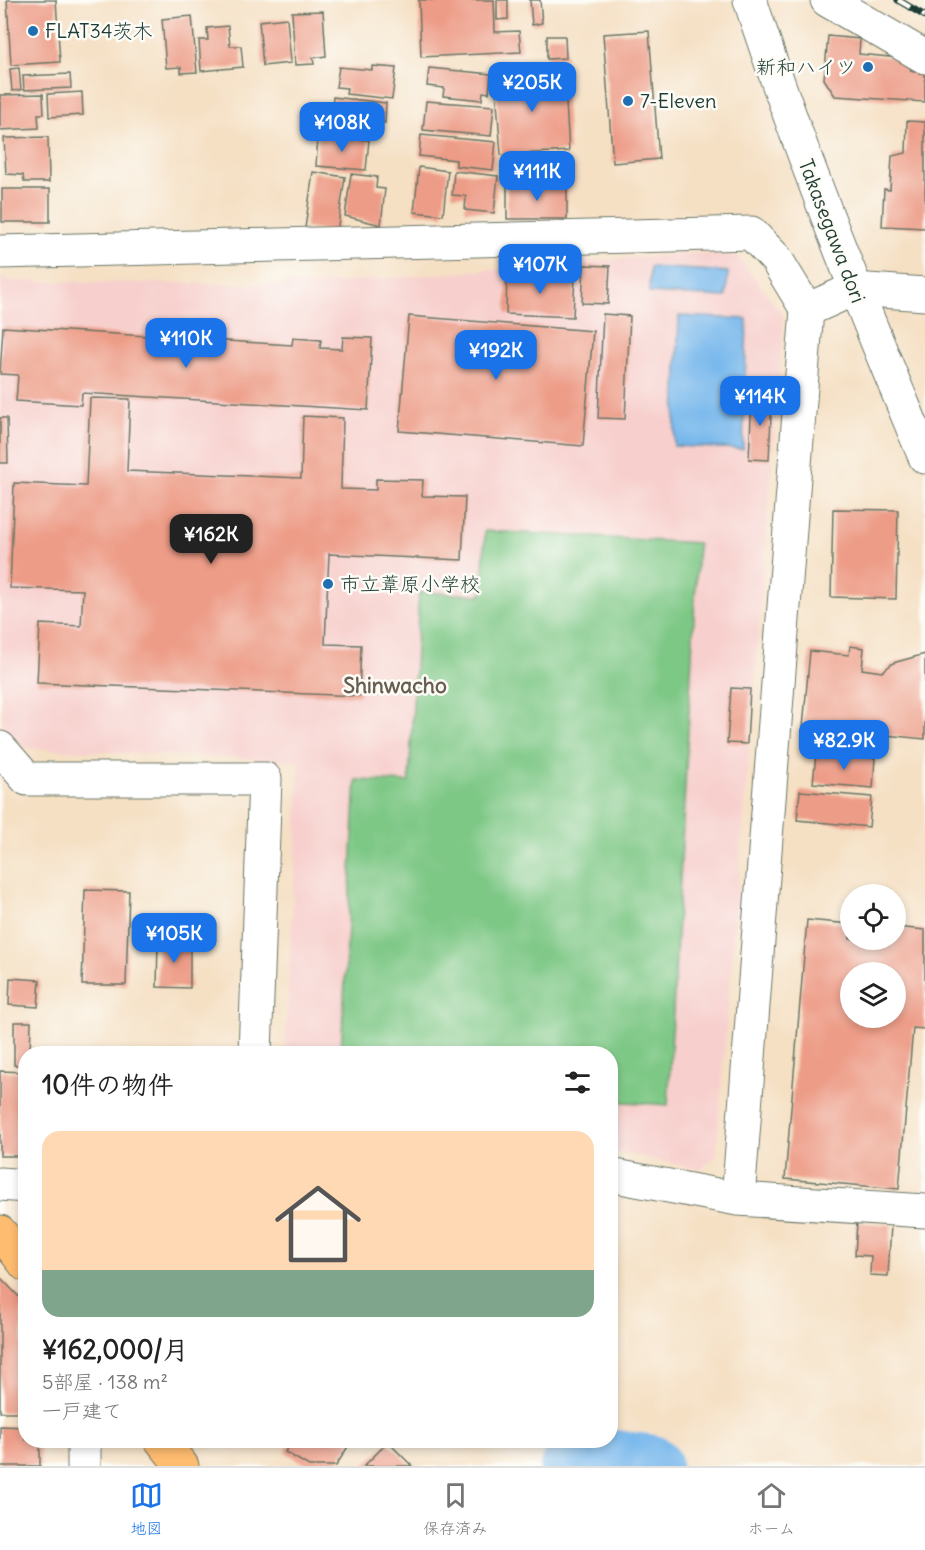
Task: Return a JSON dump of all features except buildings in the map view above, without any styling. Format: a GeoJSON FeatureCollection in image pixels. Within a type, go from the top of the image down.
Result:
{"type":"FeatureCollection","features":[{"type":"Feature","properties":{"kind":"main road"},"geometry":{"type":"LineString","coordinates":[[0,1232],[18,1255]]}},
{"type":"Feature","properties":{"kind":"main road"},"geometry":{"type":"LineString","coordinates":[[167,1448],[182,1466]]}},
{"type":"Feature","properties":{"kind":"street","name":"Takasegawa dori"},"geometry":{"type":"LineString","coordinates":[[750,0],[790,121],[854,289],[925,457]]}},
{"type":"Feature","properties":{"kind":"street"},"geometry":{"type":"LineString","coordinates":[[827,0],[925,57]]}},
{"type":"Feature","properties":{"kind":"street"},"geometry":{"type":"LineString","coordinates":[[0,252],[751,234],[776,259],[807,310],[738,1199]]}},
{"type":"Feature","properties":{"kind":"street"},"geometry":{"type":"LineString","coordinates":[[807,310],[854,289],[925,294]]}},
{"type":"Feature","properties":{"kind":"street"},"geometry":{"type":"LineString","coordinates":[[0,748],[27,779],[266,779],[255,1046]]}},
{"type":"Feature","properties":{"kind":"street"},"geometry":{"type":"LineString","coordinates":[[618,1176],[738,1199],[925,1211]]}},
{"type":"Feature","properties":{"kind":"street"},"geometry":{"type":"LineString","coordinates":[[0,1184],[18,1185]]}},
{"type":"Feature","properties":{"kind":"street"},"geometry":{"type":"LineString","coordinates":[[84,1448],[84,1466]]}},
{"type":"Feature","properties":{"kind":"shaded area"},"geometry":{"type":"Polygon","coordinates":[[[691,253],[737,256],[784,316],[716,1156],[700,1170],[618,1152],[618,1046],[285,1046],[300,761],[21,748],[3,729],[0,671],[0,278],[14,281],[308,285],[691,253]]]}},
{"type":"Feature","properties":{"kind":"green space"},"geometry":{"type":"Polygon","coordinates":[[[485,531],[698,543],[668,1105],[618,1101],[618,1046],[341,1046],[356,780],[409,782],[419,592],[482,595],[485,531]]]}},
{"type":"Feature","properties":{"kind":"water"},"geometry":{"type":"Polygon","coordinates":[[[650,267],[728,272],[726,297],[649,293],[650,267]]]}},
{"type":"Feature","properties":{"kind":"water"},"geometry":{"type":"Polygon","coordinates":[[[679,316],[747,319],[743,449],[674,446],[679,316]]]}},
{"type":"Feature","properties":{"kind":"waterway"},"geometry":{"type":"LineString","coordinates":[[572,1466],[611,1461],[650,1466]]}},
{"type":"Feature","properties":{"kind":"railway"},"geometry":{"type":"LineString","coordinates":[[898,0],[925,16]]}},
{"type":"Feature","properties":{"kind":"place","name":"FLAT34茨木"},"geometry":{"type":"Point","coordinates":[33,31]}},
{"type":"Feature","properties":{"kind":"place","name":"新和ハイツ"},"geometry":{"type":"Point","coordinates":[868,67]}},
{"type":"Feature","properties":{"kind":"place","name":"7-Eleven"},"geometry":{"type":"Point","coordinates":[628,101]}},
{"type":"Feature","properties":{"kind":"place","name":"市立葦原小学校"},"geometry":{"type":"Point","coordinates":[328,584]}},
{"type":"Feature","properties":{"kind":"district","name":"Shinwacho"},"geometry":{"type":"Point","coordinates":[395,686]}}]}
